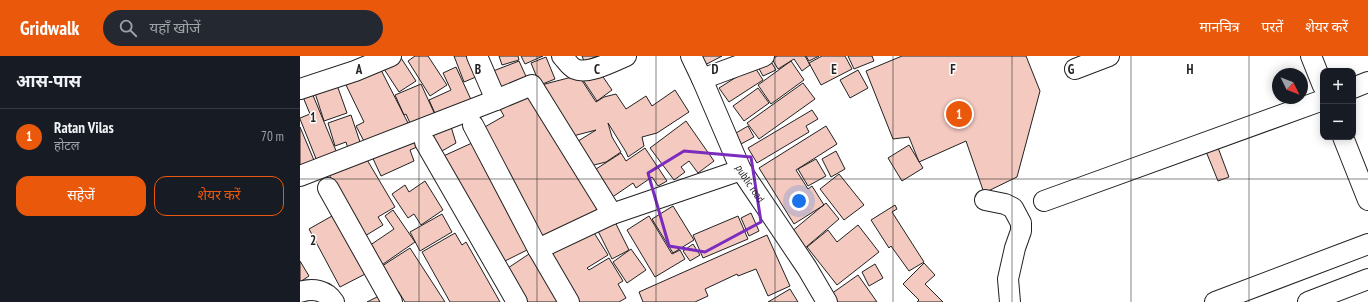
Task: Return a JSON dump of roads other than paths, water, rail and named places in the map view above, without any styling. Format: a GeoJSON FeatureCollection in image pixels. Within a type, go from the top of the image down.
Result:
{"type":"FeatureCollection","features":[{"type":"Feature","properties":{"kind":"street"},"geometry":{"type":"LineString","coordinates":[[300,89],[350,64],[391,56]]}},
{"type":"Feature","properties":{"kind":"street"},"geometry":{"type":"LineString","coordinates":[[477,56],[496,100]]}},
{"type":"Feature","properties":{"kind":"street"},"geometry":{"type":"LineString","coordinates":[[562,56],[575,69],[583,71],[626,56]]}},
{"type":"Feature","properties":{"kind":"street","name":"public road"},"geometry":{"type":"LineString","coordinates":[[691,56],[742,170],[807,268],[827,302]]}},
{"type":"Feature","properties":{"kind":"street"},"geometry":{"type":"LineString","coordinates":[[702,79],[764,56]]}},
{"type":"Feature","properties":{"kind":"street"},"geometry":{"type":"LineString","coordinates":[[1075,69],[1109,56]]}},
{"type":"Feature","properties":{"kind":"street"},"geometry":{"type":"LineString","coordinates":[[1311,56],[1320,78]]}},
{"type":"Feature","properties":{"kind":"street"},"geometry":{"type":"LineString","coordinates":[[1356,87],[1368,82]]}},
{"type":"Feature","properties":{"kind":"street"},"geometry":{"type":"LineString","coordinates":[[300,176],[496,100],[532,84],[612,214]]}},
{"type":"Feature","properties":{"kind":"street"},"geometry":{"type":"LineString","coordinates":[[1044,201],[1320,101]]}},
{"type":"Feature","properties":{"kind":"street"},"geometry":{"type":"LineString","coordinates":[[473,125],[538,249],[569,302]]}},
{"type":"Feature","properties":{"kind":"street"},"geometry":{"type":"LineString","coordinates":[[1344,140],[1368,200]]}},
{"type":"Feature","properties":{"kind":"street"},"geometry":{"type":"LineString","coordinates":[[425,142],[517,302]]}},
{"type":"Feature","properties":{"kind":"street"},"geometry":{"type":"LineString","coordinates":[[538,249],[612,214],[742,170]]}},
{"type":"Feature","properties":{"kind":"street"},"geometry":{"type":"LineString","coordinates":[[328,188],[392,302]]}},
{"type":"Feature","properties":{"kind":"street"},"geometry":{"type":"LineString","coordinates":[[984,200],[1005,204],[1013,208],[1021,222],[1021,231],[1015,248],[1008,279],[1010,302]]}},
{"type":"Feature","properties":{"kind":"street"},"geometry":{"type":"LineString","coordinates":[[1215,302],[1368,244]]}},
{"type":"Feature","properties":{"kind":"street"},"geometry":{"type":"LineString","coordinates":[[1308,302],[1368,279]]}},
{"type":"Feature","properties":{"kind":"street"},"geometry":{"type":"LineString","coordinates":[[300,292],[319,290],[334,302]]}},
{"type":"Feature","properties":{"kind":"place","name":"Ratan Vilas"},"geometry":{"type":"Point","coordinates":[959,114]}}]}
